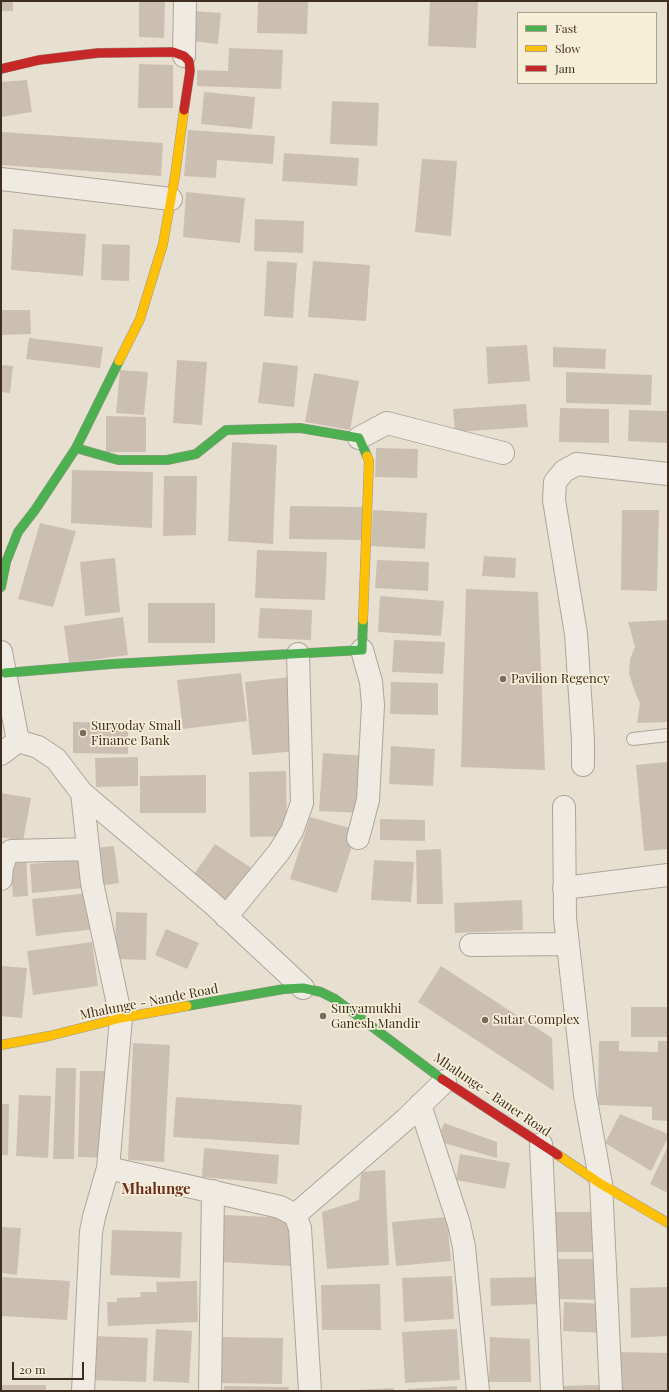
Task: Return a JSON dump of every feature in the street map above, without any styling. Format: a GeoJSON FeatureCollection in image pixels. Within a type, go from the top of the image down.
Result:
{"type":"FeatureCollection","features":[{"type":"Feature","properties":{"kind":"street"},"geometry":{"type":"LineString","coordinates":[[184,56],[185,1]]}},
{"type":"Feature","properties":{"kind":"street"},"geometry":{"type":"LineString","coordinates":[[1,69],[38,60],[98,53],[173,52],[184,56],[189,61],[190,71],[163,244],[140,319],[105,386],[76,448],[35,510],[18,532],[4,562],[1,587]]}},
{"type":"Feature","properties":{"kind":"street"},"geometry":{"type":"LineString","coordinates":[[1,180],[171,199]]}},
{"type":"Feature","properties":{"kind":"street"},"geometry":{"type":"LineString","coordinates":[[76,448],[118,460],[167,460],[196,454],[226,430],[300,428],[359,438],[387,423],[503,453]]}},
{"type":"Feature","properties":{"kind":"street"},"geometry":{"type":"LineString","coordinates":[[358,838],[368,800],[373,705],[371,682],[362,650],[369,461],[359,438]]}},
{"type":"Feature","properties":{"kind":"street"},"geometry":{"type":"LineString","coordinates":[[583,765],[583,740],[576,634],[554,500],[555,482],[564,471],[577,464],[668,474]]}},
{"type":"Feature","properties":{"kind":"street"},"geometry":{"type":"LineString","coordinates":[[303,988],[226,917],[82,793],[56,759],[38,747],[9,747],[3,663],[120,663],[362,650]]}},
{"type":"Feature","properties":{"kind":"street"},"geometry":{"type":"LineString","coordinates":[[226,917],[279,852],[292,831],[302,802],[298,654]]}},
{"type":"Feature","properties":{"kind":"street"},"geometry":{"type":"LineString","coordinates":[[82,793],[92,883],[121,1018],[108,1168],[91,1232],[83,1391]]}},
{"type":"Feature","properties":{"kind":"street"},"geometry":{"type":"LineString","coordinates":[[564,807],[565,918],[585,1095],[601,1184],[611,1391]]}},
{"type":"Feature","properties":{"kind":"street"},"geometry":{"type":"LineString","coordinates":[[1,879],[2,867],[6,856],[12,851],[88,849]]}},
{"type":"Feature","properties":{"kind":"street"},"geometry":{"type":"LineString","coordinates":[[564,888],[668,875]]}},
{"type":"Feature","properties":{"kind":"street"},"geometry":{"type":"LineString","coordinates":[[471,945],[568,944]]}},
{"type":"Feature","properties":{"kind":"street","name":"Mhalunge - Nande Road"},"geometry":{"type":"LineString","coordinates":[[1,1045],[49,1036],[121,1018],[284,989],[303,988]]}},
{"type":"Feature","properties":{"kind":"street","name":"Mhalunge - Baner Road"},"geometry":{"type":"LineString","coordinates":[[303,988],[321,992],[335,999],[445,1081],[601,1184],[668,1223]]}},
{"type":"Feature","properties":{"kind":"street"},"geometry":{"type":"LineString","coordinates":[[295,1215],[406,1119],[445,1081]]}},
{"type":"Feature","properties":{"kind":"street"},"geometry":{"type":"LineString","coordinates":[[420,1105],[461,1232],[464,1247],[478,1391]]}},
{"type":"Feature","properties":{"kind":"street"},"geometry":{"type":"LineString","coordinates":[[541,1144],[552,1391]]}},
{"type":"Feature","properties":{"kind":"street"},"geometry":{"type":"LineString","coordinates":[[108,1168],[280,1206],[295,1215],[300,1228],[310,1391]]}},
{"type":"Feature","properties":{"kind":"street"},"geometry":{"type":"LineString","coordinates":[[210,1391],[213,1191]]}},
{"type":"Feature","properties":{"kind":"lane"},"geometry":{"type":"LineString","coordinates":[[633,739],[668,735]]}},
{"type":"Feature","properties":{"kind":"building"},"geometry":{"type":"Polygon","coordinates":[[[1,1],[13,1],[13,11],[1,11],[1,1]]]}},
{"type":"Feature","properties":{"kind":"building"},"geometry":{"type":"Polygon","coordinates":[[[139,1],[165,1],[164,38],[139,37],[139,1]]]}},
{"type":"Feature","properties":{"kind":"building"},"geometry":{"type":"Polygon","coordinates":[[[258,1],[308,1],[307,34],[257,33],[258,1]]]}},
{"type":"Feature","properties":{"kind":"building"},"geometry":{"type":"Polygon","coordinates":[[[430,1],[478,1],[476,48],[428,46],[430,1]]]}},
{"type":"Feature","properties":{"kind":"building"},"geometry":{"type":"Polygon","coordinates":[[[194,11],[221,13],[218,44],[191,41],[194,11]]]}},
{"type":"Feature","properties":{"kind":"building"},"geometry":{"type":"Polygon","coordinates":[[[229,48],[283,50],[281,89],[197,86],[197,70],[228,71],[229,48]]]}},
{"type":"Feature","properties":{"kind":"building"},"geometry":{"type":"Polygon","coordinates":[[[139,64],[173,65],[173,108],[138,108],[139,64]]]}},
{"type":"Feature","properties":{"kind":"building"},"geometry":{"type":"Polygon","coordinates":[[[27,80],[32,112],[1,117],[1,82],[27,80]]]}},
{"type":"Feature","properties":{"kind":"building"},"geometry":{"type":"Polygon","coordinates":[[[204,92],[255,97],[252,129],[201,124],[204,92]]]}},
{"type":"Feature","properties":{"kind":"building"},"geometry":{"type":"Polygon","coordinates":[[[332,101],[379,103],[377,146],[330,144],[332,101]]]}},
{"type":"Feature","properties":{"kind":"building"},"geometry":{"type":"Polygon","coordinates":[[[188,130],[275,136],[273,164],[217,160],[216,178],[184,176],[188,130]]]}},
{"type":"Feature","properties":{"kind":"building"},"geometry":{"type":"Polygon","coordinates":[[[1,132],[163,143],[161,176],[1,165],[1,132]]]}},
{"type":"Feature","properties":{"kind":"building"},"geometry":{"type":"Polygon","coordinates":[[[284,153],[359,158],[357,186],[282,181],[284,153]]]}},
{"type":"Feature","properties":{"kind":"building"},"geometry":{"type":"Polygon","coordinates":[[[422,159],[457,161],[451,236],[415,232],[422,159]]]}},
{"type":"Feature","properties":{"kind":"building"},"geometry":{"type":"Polygon","coordinates":[[[186,192],[245,198],[240,243],[183,237],[186,192]]]}},
{"type":"Feature","properties":{"kind":"building"},"geometry":{"type":"Polygon","coordinates":[[[255,219],[304,221],[303,253],[254,251],[255,219]]]}},
{"type":"Feature","properties":{"kind":"building"},"geometry":{"type":"Polygon","coordinates":[[[13,229],[86,234],[83,276],[11,270],[13,229]]]}},
{"type":"Feature","properties":{"kind":"building"},"geometry":{"type":"Polygon","coordinates":[[[102,244],[130,245],[129,281],[101,280],[102,244]]]}},
{"type":"Feature","properties":{"kind":"building"},"geometry":{"type":"Polygon","coordinates":[[[267,261],[297,263],[293,318],[264,316],[267,261]]]}},
{"type":"Feature","properties":{"kind":"building"},"geometry":{"type":"Polygon","coordinates":[[[313,261],[370,265],[366,321],[308,317],[313,261]]]}},
{"type":"Feature","properties":{"kind":"building"},"geometry":{"type":"Polygon","coordinates":[[[1,310],[30,310],[31,334],[1,335],[1,310]]]}},
{"type":"Feature","properties":{"kind":"building"},"geometry":{"type":"Polygon","coordinates":[[[29,338],[103,347],[100,368],[26,359],[29,338]]]}},
{"type":"Feature","properties":{"kind":"building"},"geometry":{"type":"Polygon","coordinates":[[[527,345],[530,381],[488,384],[486,347],[527,345]]]}},
{"type":"Feature","properties":{"kind":"building"},"geometry":{"type":"Polygon","coordinates":[[[553,347],[606,349],[605,369],[553,367],[553,347]]]}},
{"type":"Feature","properties":{"kind":"building"},"geometry":{"type":"Polygon","coordinates":[[[177,360],[207,362],[202,425],[173,423],[177,360]]]}},
{"type":"Feature","properties":{"kind":"building"},"geometry":{"type":"Polygon","coordinates":[[[263,362],[298,366],[294,407],[258,403],[263,362]]]}},
{"type":"Feature","properties":{"kind":"building"},"geometry":{"type":"Polygon","coordinates":[[[1,365],[13,366],[10,393],[1,392],[1,365]]]}},
{"type":"Feature","properties":{"kind":"building"},"geometry":{"type":"Polygon","coordinates":[[[120,370],[148,372],[144,415],[116,413],[120,370]]]}},
{"type":"Feature","properties":{"kind":"building"},"geometry":{"type":"Polygon","coordinates":[[[566,372],[652,375],[651,405],[566,403],[566,372]]]}},
{"type":"Feature","properties":{"kind":"building"},"geometry":{"type":"Polygon","coordinates":[[[314,373],[359,381],[350,430],[305,422],[314,373]]]}},
{"type":"Feature","properties":{"kind":"building"},"geometry":{"type":"Polygon","coordinates":[[[526,404],[528,427],[455,432],[453,409],[526,404]]]}},
{"type":"Feature","properties":{"kind":"building"},"geometry":{"type":"Polygon","coordinates":[[[560,408],[609,409],[609,443],[559,442],[560,408]]]}},
{"type":"Feature","properties":{"kind":"building"},"geometry":{"type":"Polygon","coordinates":[[[629,410],[668,411],[668,443],[628,441],[629,410]]]}},
{"type":"Feature","properties":{"kind":"building"},"geometry":{"type":"Polygon","coordinates":[[[106,416],[146,417],[146,452],[106,452],[106,416]]]}},
{"type":"Feature","properties":{"kind":"building"},"geometry":{"type":"Polygon","coordinates":[[[232,442],[277,445],[273,544],[228,541],[232,442]]]}},
{"type":"Feature","properties":{"kind":"building"},"geometry":{"type":"Polygon","coordinates":[[[376,448],[418,449],[417,478],[375,477],[376,448]]]}},
{"type":"Feature","properties":{"kind":"building"},"geometry":{"type":"Polygon","coordinates":[[[72,470],[153,472],[152,528],[71,523],[72,470]]]}},
{"type":"Feature","properties":{"kind":"building"},"geometry":{"type":"Polygon","coordinates":[[[164,476],[197,476],[196,535],[163,536],[164,476]]]}},
{"type":"Feature","properties":{"kind":"building"},"geometry":{"type":"Polygon","coordinates":[[[290,506],[362,507],[362,540],[289,539],[290,506]]]}},
{"type":"Feature","properties":{"kind":"building"},"geometry":{"type":"Polygon","coordinates":[[[373,510],[427,513],[425,549],[371,546],[373,510]]]}},
{"type":"Feature","properties":{"kind":"building"},"geometry":{"type":"Polygon","coordinates":[[[622,510],[659,510],[657,591],[621,590],[622,510]]]}},
{"type":"Feature","properties":{"kind":"building"},"geometry":{"type":"Polygon","coordinates":[[[40,523],[76,531],[53,607],[18,599],[40,523]]]}},
{"type":"Feature","properties":{"kind":"building"},"geometry":{"type":"Polygon","coordinates":[[[257,550],[327,552],[325,600],[255,598],[257,550]]]}},
{"type":"Feature","properties":{"kind":"building"},"geometry":{"type":"Polygon","coordinates":[[[484,556],[516,558],[515,578],[482,576],[484,556]]]}},
{"type":"Feature","properties":{"kind":"building"},"geometry":{"type":"Polygon","coordinates":[[[115,558],[120,612],[85,616],[80,562],[115,558]]]}},
{"type":"Feature","properties":{"kind":"building"},"geometry":{"type":"Polygon","coordinates":[[[377,560],[429,562],[428,591],[375,588],[377,560]]]}},
{"type":"Feature","properties":{"kind":"building","name":"Pavilion Regency"},"geometry":{"type":"Polygon","coordinates":[[[466,589],[538,592],[545,770],[461,767],[466,589]]]}},
{"type":"Feature","properties":{"kind":"building"},"geometry":{"type":"Polygon","coordinates":[[[380,596],[444,601],[441,636],[378,632],[380,596]]]}},
{"type":"Feature","properties":{"kind":"building"},"geometry":{"type":"Polygon","coordinates":[[[148,603],[215,603],[215,643],[148,643],[148,603]]]}},
{"type":"Feature","properties":{"kind":"building"},"geometry":{"type":"Polygon","coordinates":[[[260,608],[312,610],[311,640],[258,638],[260,608]]]}},
{"type":"Feature","properties":{"kind":"building"},"geometry":{"type":"Polygon","coordinates":[[[123,617],[128,655],[69,663],[64,626],[123,617]]]}},
{"type":"Feature","properties":{"kind":"building"},"geometry":{"type":"Polygon","coordinates":[[[668,620],[668,722],[637,723],[640,703],[629,674],[630,659],[635,647],[628,622],[668,620]]]}},
{"type":"Feature","properties":{"kind":"building"},"geometry":{"type":"Polygon","coordinates":[[[394,640],[445,642],[443,674],[392,672],[394,640]]]}},
{"type":"Feature","properties":{"kind":"building"},"geometry":{"type":"Polygon","coordinates":[[[241,673],[247,721],[183,729],[177,680],[241,673]]]}},
{"type":"Feature","properties":{"kind":"building"},"geometry":{"type":"Polygon","coordinates":[[[290,677],[297,751],[252,755],[245,682],[290,677]]]}},
{"type":"Feature","properties":{"kind":"building"},"geometry":{"type":"Polygon","coordinates":[[[391,682],[438,683],[438,715],[390,714],[391,682]]]}},
{"type":"Feature","properties":{"kind":"building"},"geometry":{"type":"Polygon","coordinates":[[[73,722],[128,723],[128,754],[73,753],[73,722]]]}},
{"type":"Feature","properties":{"kind":"building"},"geometry":{"type":"Polygon","coordinates":[[[391,746],[435,749],[433,786],[389,784],[391,746]]]}},
{"type":"Feature","properties":{"kind":"building"},"geometry":{"type":"Polygon","coordinates":[[[323,753],[365,756],[361,813],[319,811],[323,753]]]}},
{"type":"Feature","properties":{"kind":"building"},"geometry":{"type":"Polygon","coordinates":[[[138,757],[138,786],[96,787],[95,758],[138,757]]]}},
{"type":"Feature","properties":{"kind":"building"},"geometry":{"type":"Polygon","coordinates":[[[668,762],[668,849],[644,851],[636,765],[668,762]]]}},
{"type":"Feature","properties":{"kind":"building"},"geometry":{"type":"Polygon","coordinates":[[[286,771],[287,836],[250,837],[249,772],[286,771]]]}},
{"type":"Feature","properties":{"kind":"building"},"geometry":{"type":"Polygon","coordinates":[[[206,775],[206,813],[140,813],[140,776],[206,775]]]}},
{"type":"Feature","properties":{"kind":"building"},"geometry":{"type":"Polygon","coordinates":[[[1,793],[31,798],[23,841],[1,837],[1,793]]]}},
{"type":"Feature","properties":{"kind":"building"},"geometry":{"type":"Polygon","coordinates":[[[310,817],[357,830],[337,893],[290,879],[310,817]]]}},
{"type":"Feature","properties":{"kind":"building"},"geometry":{"type":"Polygon","coordinates":[[[380,819],[425,820],[425,841],[380,840],[380,819]]]}},
{"type":"Feature","properties":{"kind":"building"},"geometry":{"type":"Polygon","coordinates":[[[215,844],[256,871],[232,905],[192,877],[215,844]]]}},
{"type":"Feature","properties":{"kind":"building"},"geometry":{"type":"Polygon","coordinates":[[[114,846],[119,883],[99,886],[93,848],[114,846]]]}},
{"type":"Feature","properties":{"kind":"building"},"geometry":{"type":"Polygon","coordinates":[[[441,849],[443,904],[417,904],[416,850],[441,849]]]}},
{"type":"Feature","properties":{"kind":"building"},"geometry":{"type":"Polygon","coordinates":[[[26,852],[28,896],[13,897],[10,853],[26,852]]]}},
{"type":"Feature","properties":{"kind":"building"},"geometry":{"type":"Polygon","coordinates":[[[82,860],[84,888],[32,893],[30,864],[82,860]]]}},
{"type":"Feature","properties":{"kind":"building"},"geometry":{"type":"Polygon","coordinates":[[[374,860],[414,862],[411,902],[371,900],[374,860]]]}},
{"type":"Feature","properties":{"kind":"building"},"geometry":{"type":"Polygon","coordinates":[[[90,893],[95,929],[36,936],[32,899],[90,893]]]}},
{"type":"Feature","properties":{"kind":"building"},"geometry":{"type":"Polygon","coordinates":[[[522,900],[523,930],[455,933],[454,903],[522,900]]]}},
{"type":"Feature","properties":{"kind":"building"},"geometry":{"type":"Polygon","coordinates":[[[116,912],[147,913],[146,960],[115,959],[116,912]]]}},
{"type":"Feature","properties":{"kind":"building"},"geometry":{"type":"Polygon","coordinates":[[[166,929],[199,943],[187,969],[155,955],[166,929]]]}},
{"type":"Feature","properties":{"kind":"building"},"geometry":{"type":"Polygon","coordinates":[[[92,942],[98,986],[33,995],[27,951],[92,942]]]}},
{"type":"Feature","properties":{"kind":"building"},"geometry":{"type":"Polygon","coordinates":[[[1,966],[27,968],[22,1018],[1,1016],[1,966]]]}},
{"type":"Feature","properties":{"kind":"building","name":"Sutar Complex"},"geometry":{"type":"Polygon","coordinates":[[[441,966],[552,1038],[554,1091],[418,1002],[441,966]]]}},
{"type":"Feature","properties":{"kind":"building"},"geometry":{"type":"Polygon","coordinates":[[[631,1007],[668,1007],[668,1037],[631,1037],[631,1007]]]}},
{"type":"Feature","properties":{"kind":"building"},"geometry":{"type":"Polygon","coordinates":[[[599,1041],[619,1041],[619,1051],[658,1052],[658,1041],[668,1041],[668,1121],[652,1120],[652,1107],[598,1105],[599,1041]]]}},
{"type":"Feature","properties":{"kind":"building"},"geometry":{"type":"Polygon","coordinates":[[[133,1043],[170,1045],[164,1162],[128,1160],[133,1043]]]}},
{"type":"Feature","properties":{"kind":"building"},"geometry":{"type":"Polygon","coordinates":[[[56,1068],[76,1068],[74,1159],[53,1159],[56,1068]]]}},
{"type":"Feature","properties":{"kind":"building"},"geometry":{"type":"Polygon","coordinates":[[[80,1071],[110,1071],[108,1158],[78,1157],[80,1071]]]}},
{"type":"Feature","properties":{"kind":"building"},"geometry":{"type":"Polygon","coordinates":[[[19,1095],[51,1096],[48,1158],[16,1156],[19,1095]]]}},
{"type":"Feature","properties":{"kind":"building"},"geometry":{"type":"Polygon","coordinates":[[[176,1097],[302,1105],[299,1145],[173,1137],[176,1097]]]}},
{"type":"Feature","properties":{"kind":"building"},"geometry":{"type":"Polygon","coordinates":[[[1,1104],[9,1104],[8,1155],[1,1155],[1,1104]]]}},
{"type":"Feature","properties":{"kind":"building"},"geometry":{"type":"Polygon","coordinates":[[[620,1114],[668,1134],[668,1138],[651,1171],[605,1143],[620,1114]]]}},
{"type":"Feature","properties":{"kind":"building"},"geometry":{"type":"Polygon","coordinates":[[[444,1123],[497,1142],[497,1158],[437,1141],[444,1123]]]}},
{"type":"Feature","properties":{"kind":"building"},"geometry":{"type":"Polygon","coordinates":[[[668,1146],[668,1193],[650,1184],[668,1146]]]}},
{"type":"Feature","properties":{"kind":"building"},"geometry":{"type":"Polygon","coordinates":[[[204,1148],[279,1155],[277,1184],[202,1177],[204,1148]]]}},
{"type":"Feature","properties":{"kind":"building"},"geometry":{"type":"Polygon","coordinates":[[[460,1154],[510,1163],[505,1189],[456,1180],[460,1154]]]}},
{"type":"Feature","properties":{"kind":"building"},"geometry":{"type":"Polygon","coordinates":[[[385,1170],[389,1265],[327,1269],[322,1212],[359,1200],[361,1172],[385,1170]]]}},
{"type":"Feature","properties":{"kind":"building"},"geometry":{"type":"Polygon","coordinates":[[[552,1212],[599,1212],[599,1252],[551,1252],[552,1212]]]}},
{"type":"Feature","properties":{"kind":"building"},"geometry":{"type":"Polygon","coordinates":[[[223,1215],[292,1218],[290,1266],[221,1262],[223,1215]]]}},
{"type":"Feature","properties":{"kind":"building"},"geometry":{"type":"Polygon","coordinates":[[[447,1217],[451,1261],[396,1266],[392,1222],[447,1217]]]}},
{"type":"Feature","properties":{"kind":"building"},"geometry":{"type":"Polygon","coordinates":[[[1,1227],[21,1228],[17,1275],[1,1273],[1,1227]]]}},
{"type":"Feature","properties":{"kind":"building"},"geometry":{"type":"Polygon","coordinates":[[[112,1230],[182,1232],[180,1278],[110,1275],[112,1230]]]}},
{"type":"Feature","properties":{"kind":"building"},"geometry":{"type":"Polygon","coordinates":[[[558,1259],[604,1259],[604,1300],[558,1299],[558,1259]]]}},
{"type":"Feature","properties":{"kind":"building"},"geometry":{"type":"Polygon","coordinates":[[[452,1276],[454,1319],[404,1322],[402,1278],[452,1276]]]}},
{"type":"Feature","properties":{"kind":"building"},"geometry":{"type":"Polygon","coordinates":[[[1,1277],[70,1281],[67,1320],[1,1316],[1,1277]]]}},
{"type":"Feature","properties":{"kind":"building"},"geometry":{"type":"Polygon","coordinates":[[[540,1277],[541,1304],[491,1306],[490,1278],[540,1277]]]}},
{"type":"Feature","properties":{"kind":"building"},"geometry":{"type":"Polygon","coordinates":[[[197,1281],[198,1322],[108,1326],[107,1302],[117,1302],[117,1298],[141,1297],[140,1292],[157,1292],[156,1282],[197,1281]]]}},
{"type":"Feature","properties":{"kind":"building"},"geometry":{"type":"Polygon","coordinates":[[[380,1284],[381,1330],[322,1330],[321,1285],[380,1284]]]}},
{"type":"Feature","properties":{"kind":"building"},"geometry":{"type":"Polygon","coordinates":[[[668,1287],[668,1336],[631,1338],[630,1288],[668,1287]]]}},
{"type":"Feature","properties":{"kind":"building"},"geometry":{"type":"Polygon","coordinates":[[[564,1302],[604,1304],[603,1333],[563,1331],[564,1302]]]}},
{"type":"Feature","properties":{"kind":"building"},"geometry":{"type":"Polygon","coordinates":[[[156,1329],[192,1331],[189,1383],[153,1381],[156,1329]]]}},
{"type":"Feature","properties":{"kind":"building"},"geometry":{"type":"Polygon","coordinates":[[[457,1329],[460,1380],[405,1383],[402,1332],[457,1329]]]}},
{"type":"Feature","properties":{"kind":"building"},"geometry":{"type":"Polygon","coordinates":[[[92,1336],[148,1338],[146,1382],[91,1380],[92,1336]]]}},
{"type":"Feature","properties":{"kind":"building"},"geometry":{"type":"Polygon","coordinates":[[[221,1337],[283,1338],[282,1384],[220,1383],[221,1337]]]}},
{"type":"Feature","properties":{"kind":"building"},"geometry":{"type":"Polygon","coordinates":[[[490,1337],[530,1339],[531,1382],[489,1382],[490,1337]]]}},
{"type":"Feature","properties":{"kind":"building"},"geometry":{"type":"Polygon","coordinates":[[[619,1352],[668,1353],[668,1391],[621,1391],[619,1352]]]}},
{"type":"Feature","properties":{"kind":"building"},"geometry":{"type":"Polygon","coordinates":[[[1,1385],[46,1385],[46,1391],[1,1391],[1,1385]]]}},
{"type":"Feature","properties":{"kind":"building"},"geometry":{"type":"Polygon","coordinates":[[[600,1385],[600,1391],[559,1391],[559,1386],[600,1385]]]}},
{"type":"Feature","properties":{"kind":"building"},"geometry":{"type":"Polygon","coordinates":[[[224,1386],[289,1387],[288,1391],[224,1391],[224,1386]]]}},
{"type":"Feature","properties":{"kind":"building"},"geometry":{"type":"Polygon","coordinates":[[[457,1386],[457,1391],[408,1391],[407,1389],[457,1386]]]}},
{"type":"Feature","properties":{"kind":"building"},"geometry":{"type":"Polygon","coordinates":[[[394,1388],[394,1391],[353,1391],[353,1390],[394,1388]]]}},
{"type":"Feature","properties":{"kind":"traffic: fast"},"geometry":{"type":"LineString","coordinates":[[1,587],[6,562],[18,532],[35,510],[76,448],[119,361]]}},
{"type":"Feature","properties":{"kind":"traffic: fast"},"geometry":{"type":"LineString","coordinates":[[76,448],[118,460],[167,460],[196,454],[226,430],[300,428],[359,438],[367,456]]}},
{"type":"Feature","properties":{"kind":"traffic: fast"},"geometry":{"type":"LineString","coordinates":[[5,673],[112,664],[362,650],[363,620]]}},
{"type":"Feature","properties":{"kind":"traffic: fast"},"geometry":{"type":"LineString","coordinates":[[187,1006],[284,989],[303,988],[321,992],[335,999],[442,1079]]}},
{"type":"Feature","properties":{"kind":"traffic: slow"},"geometry":{"type":"LineString","coordinates":[[119,361],[140,319],[163,244],[175,176],[184,110]]}},
{"type":"Feature","properties":{"kind":"traffic: slow"},"geometry":{"type":"LineString","coordinates":[[363,620],[369,461],[367,456]]}},
{"type":"Feature","properties":{"kind":"traffic: slow"},"geometry":{"type":"LineString","coordinates":[[1,1045],[49,1036],[121,1018],[187,1006]]}},
{"type":"Feature","properties":{"kind":"traffic: slow"},"geometry":{"type":"LineString","coordinates":[[558,1155],[601,1184],[668,1223]]}},
{"type":"Feature","properties":{"kind":"traffic: jam"},"geometry":{"type":"LineString","coordinates":[[1,69],[39,60],[98,53],[173,52],[184,56],[189,61],[190,71],[184,110]]}},
{"type":"Feature","properties":{"kind":"traffic: jam"},"geometry":{"type":"LineString","coordinates":[[442,1079],[558,1155]]}},
{"type":"Feature","properties":{"kind":"place","name":"Pavilion Regency"},"geometry":{"type":"Point","coordinates":[503,679]}},
{"type":"Feature","properties":{"kind":"place","name":"Suryoday Small Finance Bank"},"geometry":{"type":"Point","coordinates":[83,733]}},
{"type":"Feature","properties":{"kind":"place","name":"Suryamukhi Ganesh Mandir"},"geometry":{"type":"Point","coordinates":[323,1016]}},
{"type":"Feature","properties":{"kind":"place","name":"Sutar Complex"},"geometry":{"type":"Point","coordinates":[485,1020]}},
{"type":"Feature","properties":{"kind":"district","name":"Mhalunge"},"geometry":{"type":"Point","coordinates":[156,1189]}}]}
